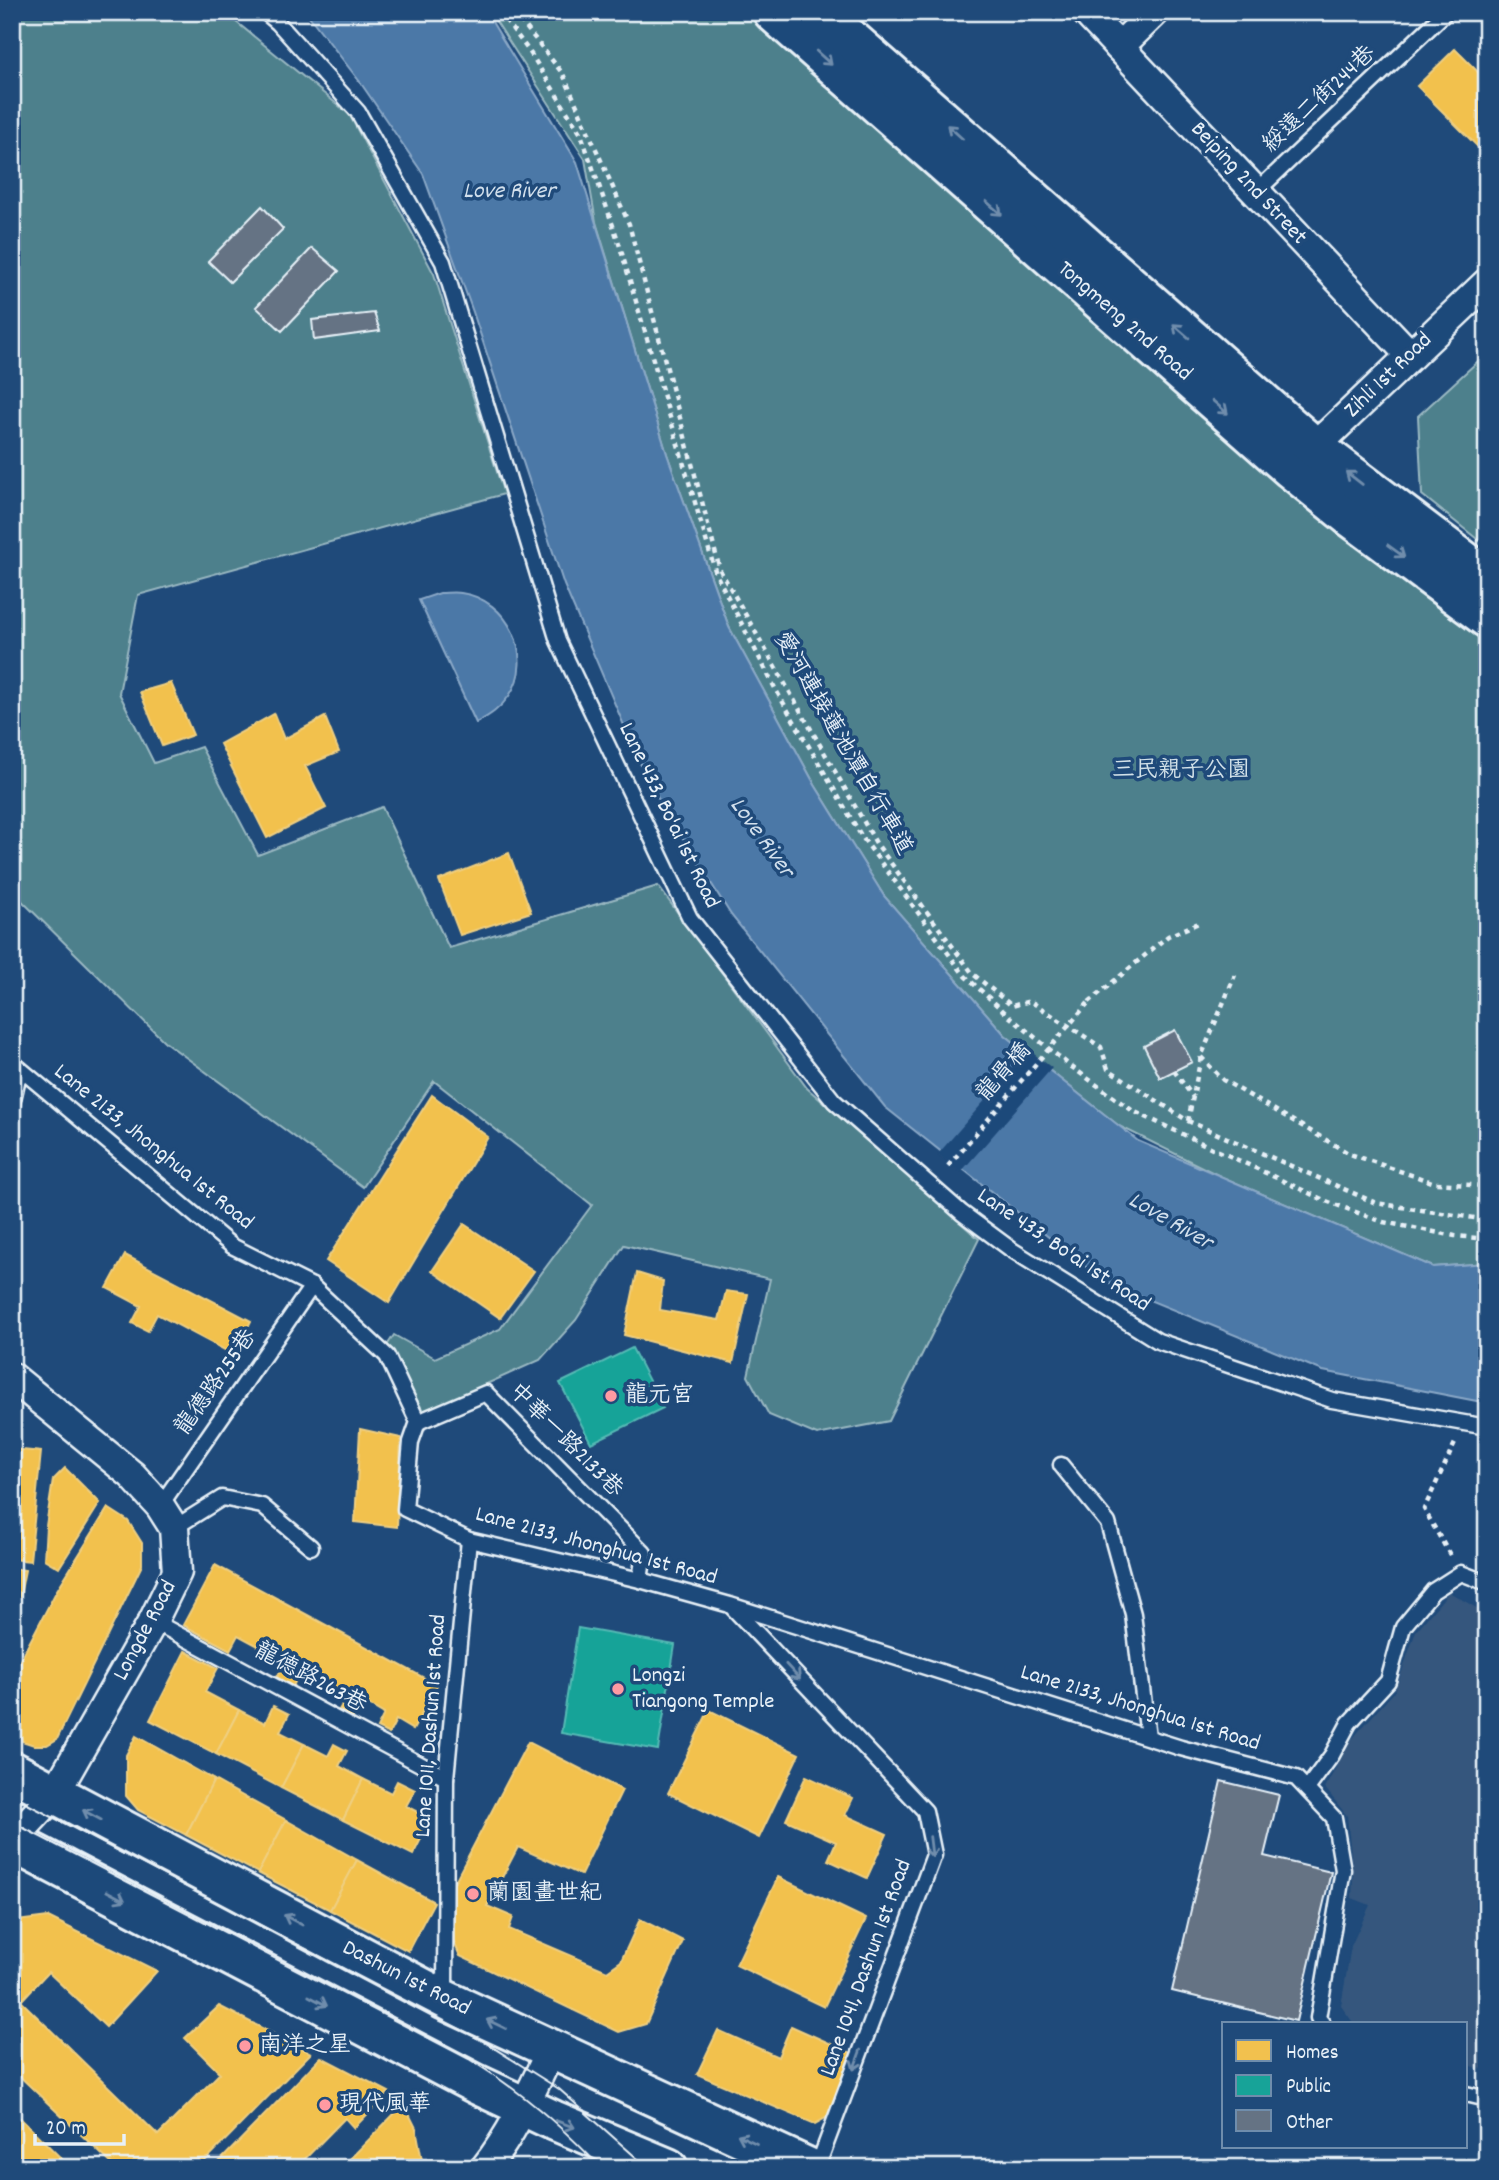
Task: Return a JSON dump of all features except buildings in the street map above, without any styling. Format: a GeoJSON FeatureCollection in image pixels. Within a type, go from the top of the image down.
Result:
{"type":"FeatureCollection","features":[{"type":"Feature","properties":{"kind":"street","name":"Tongmeng 2nd Road"},"geometry":{"type":"LineString","coordinates":[[772,12],[1303,458],[1487,578]]}},
{"type":"Feature","properties":{"kind":"street","name":"Tongmeng 2nd Road"},"geometry":{"type":"LineString","coordinates":[[820,12],[1303,458],[1348,515],[1487,618]]}},
{"type":"Feature","properties":{"kind":"street","name":"Beiping 2nd Street"},"geometry":{"type":"LineString","coordinates":[[1086,12],[1410,355]]}},
{"type":"Feature","properties":{"kind":"street"},"geometry":{"type":"LineString","coordinates":[[1119,47],[1155,12]]}},
{"type":"Feature","properties":{"kind":"street","name":"Zihli 1st Road"},"geometry":{"type":"LineString","coordinates":[[1303,458],[1487,283]]}},
{"type":"Feature","properties":{"kind":"street"},"geometry":{"type":"LineString","coordinates":[[12,1377],[132,1475],[167,1517]]}},
{"type":"Feature","properties":{"kind":"street","name":"Longde Road"},"geometry":{"type":"LineString","coordinates":[[12,1841],[54,1795],[153,1621],[177,1572],[167,1517]]}},
{"type":"Feature","properties":{"kind":"street","name":"Dashun 1st Road"},"geometry":{"type":"LineString","coordinates":[[12,1771],[445,2000],[809,2168]]}},
{"type":"Feature","properties":{"kind":"street"},"geometry":{"type":"LineString","coordinates":[[12,1841],[523,2106],[668,2168]]}},
{"type":"Feature","properties":{"kind":"street"},"geometry":{"type":"LineString","coordinates":[[485,2168],[523,2106],[551,2050]]}},
{"type":"Feature","properties":{"kind":"lane","name":"Lane 433, Bo'ai 1st Road"},"geometry":{"type":"LineString","coordinates":[[265,12],[358,112],[443,262],[558,641],[690,918],[835,1101],[962,1213],[1012,1250],[1158,1341],[1332,1400],[1487,1427]]}},
{"type":"Feature","properties":{"kind":"lane","name":"綏遠二街244巷"},"geometry":{"type":"LineString","coordinates":[[1256,192],[1446,12]]}},
{"type":"Feature","properties":{"kind":"lane"},"geometry":{"type":"LineString","coordinates":[[12,1104],[16,1065]]}},
{"type":"Feature","properties":{"kind":"lane","name":"Lane 2133, Jhonghua 1st Road"},"geometry":{"type":"LineString","coordinates":[[16,1065],[232,1246],[312,1286],[387,1356],[418,1422],[411,1442],[405,1509],[469,1540],[640,1580],[730,1605],[1148,1737],[1296,1778],[1334,1818],[1343,1870],[1318,2018],[1321,2022]]}},
{"type":"Feature","properties":{"kind":"lane","name":"龍德路255巷"},"geometry":{"type":"LineString","coordinates":[[167,1517],[312,1286]]}},
{"type":"Feature","properties":{"kind":"lane","name":"中華一路2133巷"},"geometry":{"type":"LineString","coordinates":[[418,1422],[486,1393],[644,1553],[640,1580]]}},
{"type":"Feature","properties":{"kind":"lane"},"geometry":{"type":"LineString","coordinates":[[1061,1465],[1108,1523],[1133,1614],[1148,1737]]}},
{"type":"Feature","properties":{"kind":"lane"},"geometry":{"type":"LineString","coordinates":[[167,1517],[222,1498],[262,1506],[311,1547]]}},
{"type":"Feature","properties":{"kind":"lane","name":"Lane 1011, Dashun 1st Road"},"geometry":{"type":"LineString","coordinates":[[445,2000],[446,1778],[469,1540]]}},
{"type":"Feature","properties":{"kind":"lane"},"geometry":{"type":"LineString","coordinates":[[1307,1789],[1332,1755],[1349,1723],[1388,1681],[1404,1627],[1433,1591],[1461,1573],[1485,1583]]}},
{"type":"Feature","properties":{"kind":"lane","name":"Lane 1041, Dashun 1st Road"},"geometry":{"type":"LineString","coordinates":[[730,1605],[925,1811],[934,1855],[817,2168]]}},
{"type":"Feature","properties":{"kind":"lane","name":"龍德路263巷"},"geometry":{"type":"LineString","coordinates":[[153,1621],[446,1778]]}},
{"type":"Feature","properties":{"kind":"lane"},"geometry":{"type":"LineString","coordinates":[[1468,2094],[1487,2099]]}},
{"type":"Feature","properties":{"kind":"path"},"geometry":{"type":"LineString","coordinates":[[500,12],[531,54],[581,134],[618,240],[716,574],[777,691],[862,837],[965,976],[1059,1057],[1133,1111],[1326,1201],[1383,1222],[1455,1236],[1487,1239]]}},
{"type":"Feature","properties":{"kind":"path","name":"愛河連接蓮池潭自行車道"},"geometry":{"type":"LineString","coordinates":[[514,12],[563,74],[629,224],[720,570],[876,843],[973,974],[1012,1006],[1030,1001],[1101,1046],[1108,1069],[1188,1121],[1376,1203],[1487,1220]]}},
{"type":"Feature","properties":{"kind":"path","name":"龍骨橋"},"geometry":{"type":"LineString","coordinates":[[948,1166],[1089,1002],[1168,936],[1201,922]]}},
{"type":"Feature","properties":{"kind":"path"},"geometry":{"type":"LineString","coordinates":[[1188,1121],[1201,1057],[1235,975]]}},
{"type":"Feature","properties":{"kind":"path"},"geometry":{"type":"LineString","coordinates":[[1201,1057],[1223,1080],[1350,1154],[1435,1183],[1487,1186]]}},
{"type":"Feature","properties":{"kind":"path"},"geometry":{"type":"LineString","coordinates":[[1174,1071],[1194,1098]]}},
{"type":"Feature","properties":{"kind":"path"},"geometry":{"type":"LineString","coordinates":[[1461,1573],[1424,1509],[1464,1424]]}},
{"type":"Feature","properties":{"kind":"shaded area"},"geometry":{"type":"Polygon","coordinates":[[[1449,1592],[1487,1614],[1487,2070],[1468,2065],[1468,2022],[1353,2022],[1341,2006],[1351,1946],[1370,1905],[1352,1898],[1353,1875],[1347,1816],[1325,1788],[1351,1740],[1395,1691],[1416,1631],[1449,1592]]]}},
{"type":"Feature","properties":{"kind":"green space"},"geometry":{"type":"Polygon","coordinates":[[[12,12],[224,12],[349,114],[434,274],[504,494],[138,595],[119,693],[154,763],[201,747],[258,855],[382,807],[449,948],[658,886],[807,1088],[979,1239],[889,1421],[817,1435],[769,1415],[748,1376],[770,1279],[624,1245],[576,1320],[540,1360],[424,1412],[386,1347],[394,1335],[435,1358],[500,1329],[592,1205],[434,1081],[363,1187],[165,1042],[12,891],[12,12]]]}},
{"type":"Feature","properties":{"kind":"green space","name":"三民親子公園"},"geometry":{"type":"Polygon","coordinates":[[[490,12],[773,12],[1487,615],[1487,1263],[1433,1267],[1220,1176],[1119,1126],[1005,1035],[884,896],[815,785],[729,627],[667,454],[596,222],[585,159],[490,12]]]}},
{"type":"Feature","properties":{"kind":"green space"},"geometry":{"type":"Polygon","coordinates":[[[1487,353],[1487,547],[1422,495],[1418,416],[1487,353]]]}},
{"type":"Feature","properties":{"kind":"water","name":"Love River"},"geometry":{"type":"Polygon","coordinates":[[[306,12],[486,12],[577,162],[667,454],[729,627],[815,785],[884,896],[1005,1035],[1138,1141],[1433,1267],[1487,1263],[1487,1403],[1323,1371],[1105,1282],[885,1107],[731,915],[649,784],[564,585],[473,312],[423,174],[360,82],[306,12]]]}},
{"type":"Feature","properties":{"kind":"water"},"geometry":{"type":"Polygon","coordinates":[[[440,593],[461,593],[492,606],[513,632],[518,648],[520,664],[517,681],[509,696],[494,712],[476,723],[419,600],[440,593]]]}},
{"type":"Feature","properties":{"kind":"pier"},"geometry":{"type":"Polygon","coordinates":[[[1029,1050],[1052,1068],[961,1172],[938,1154],[1029,1050]]]}},
{"type":"Feature","properties":{"kind":"waterway"},"geometry":{"type":"LineString","coordinates":[[1487,1604],[1487,1614]]}},
{"type":"Feature","properties":{"kind":"tram line"},"geometry":{"type":"LineString","coordinates":[[12,1796],[481,2040],[559,2089],[648,2168]]}},
{"type":"Feature","properties":{"kind":"tram line"},"geometry":{"type":"LineString","coordinates":[[12,1822],[469,2059],[538,2109],[601,2168]]}},
{"type":"Feature","properties":{"kind":"place","name":"龍元宮"},"geometry":{"type":"Point","coordinates":[611,1396]}},
{"type":"Feature","properties":{"kind":"place","name":"Longzi Tiangong Temple"},"geometry":{"type":"Point","coordinates":[618,1689]}},
{"type":"Feature","properties":{"kind":"place","name":"蘭園畫世紀"},"geometry":{"type":"Point","coordinates":[473,1894]}},
{"type":"Feature","properties":{"kind":"place","name":"南洋之星"},"geometry":{"type":"Point","coordinates":[245,2046]}},
{"type":"Feature","properties":{"kind":"place","name":"現代風華"},"geometry":{"type":"Point","coordinates":[325,2105]}}]}
